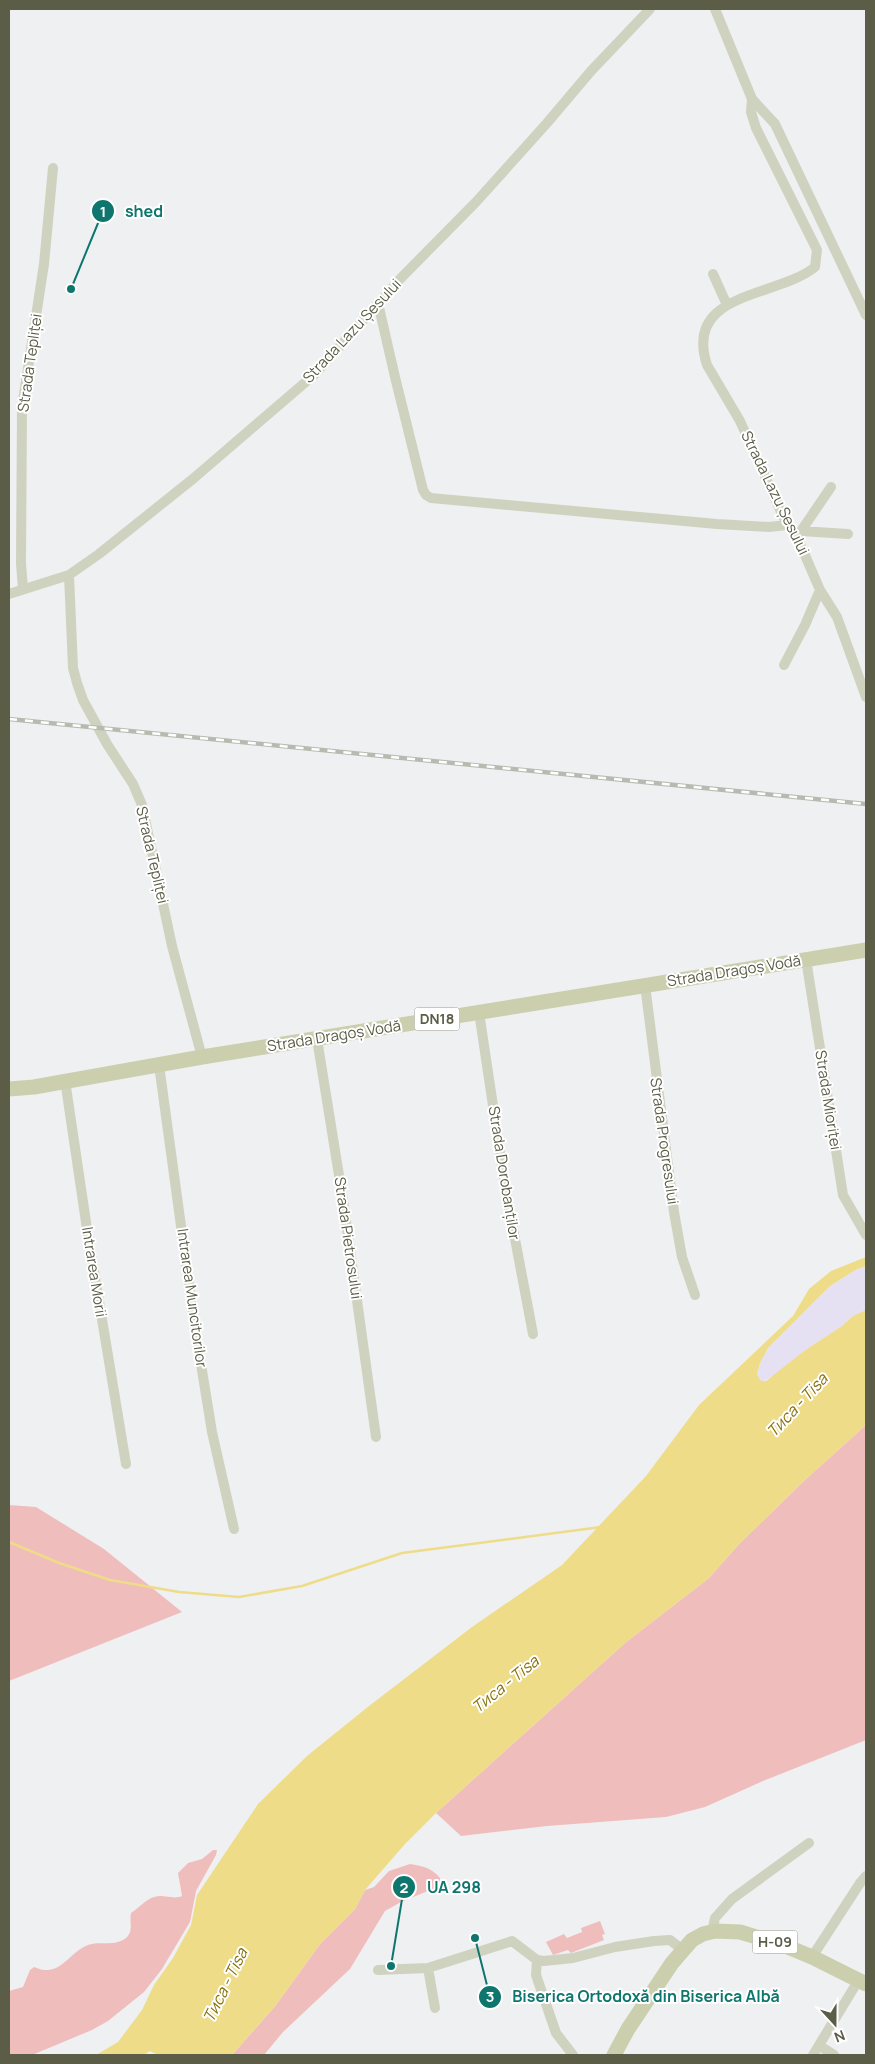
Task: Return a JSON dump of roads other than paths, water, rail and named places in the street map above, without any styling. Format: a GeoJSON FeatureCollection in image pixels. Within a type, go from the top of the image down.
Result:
{"type":"FeatureCollection","features":[{"type":"Feature","properties":{"kind":"main road","name":"Strada Dragoș Vodă"},"geometry":{"type":"LineString","coordinates":[[9,1089],[866,950]]}},
{"type":"Feature","properties":{"kind":"main road","name":"Н-09"},"geometry":{"type":"LineString","coordinates":[[614,2055],[628,2029],[683,1950],[692,1940],[712,1932],[740,1932],[783,1944],[862,1983]]}},
{"type":"Feature","properties":{"kind":"street","name":"Strada Lazu Șesului"},"geometry":{"type":"LineString","coordinates":[[9,594],[69,575],[131,530],[315,374],[378,303],[476,202],[548,123],[592,71],[650,9]]}},
{"type":"Feature","properties":{"kind":"street","name":"Strada Lazu Șesului"},"geometry":{"type":"LineString","coordinates":[[715,9],[752,99],[774,124],[866,315]]}},
{"type":"Feature","properties":{"kind":"street","name":"Strada Lazu Șesului"},"geometry":{"type":"LineString","coordinates":[[752,99],[751,112],[756,128],[814,244],[817,258],[815,267],[800,276],[727,305],[710,320],[704,332],[702,344],[704,356],[707,365],[740,421],[787,525],[799,534],[820,590],[837,617],[866,697]]}},
{"type":"Feature","properties":{"kind":"street","name":"Strada Tepliței"},"geometry":{"type":"LineString","coordinates":[[23,588],[21,564],[22,407],[44,264],[53,168]]}},
{"type":"Feature","properties":{"kind":"street"},"geometry":{"type":"LineString","coordinates":[[713,274],[727,305]]}},
{"type":"Feature","properties":{"kind":"street"},"geometry":{"type":"LineString","coordinates":[[378,303],[423,490],[431,498],[717,524],[769,527],[787,525]]}},
{"type":"Feature","properties":{"kind":"street"},"geometry":{"type":"LineString","coordinates":[[799,534],[831,487]]}},
{"type":"Feature","properties":{"kind":"street"},"geometry":{"type":"LineString","coordinates":[[799,534],[848,534]]}},
{"type":"Feature","properties":{"kind":"street","name":"Strada Tepliței"},"geometry":{"type":"LineString","coordinates":[[69,575],[73,668],[83,700],[107,744],[133,784],[142,805],[172,946],[202,1057]]}},
{"type":"Feature","properties":{"kind":"street"},"geometry":{"type":"LineString","coordinates":[[784,665],[805,625],[820,590]]}},
{"type":"Feature","properties":{"kind":"street","name":"Strada Mioriței"},"geometry":{"type":"LineString","coordinates":[[806,959],[843,1195],[866,1235]]}},
{"type":"Feature","properties":{"kind":"street","name":"Strada Progresului"},"geometry":{"type":"LineString","coordinates":[[645,985],[674,1212],[682,1257],[695,1295]]}},
{"type":"Feature","properties":{"kind":"street","name":"Strada Dorobanților"},"geometry":{"type":"LineString","coordinates":[[479,1012],[505,1186],[533,1334]]}},
{"type":"Feature","properties":{"kind":"street","name":"Strada Pietrosului"},"geometry":{"type":"LineString","coordinates":[[317,1039],[343,1200],[376,1436]]}},
{"type":"Feature","properties":{"kind":"street","name":"Intrarea Muncitorilor"},"geometry":{"type":"LineString","coordinates":[[159,1065],[212,1432],[234,1529]]}},
{"type":"Feature","properties":{"kind":"street","name":"Intrarea Morii"},"geometry":{"type":"LineString","coordinates":[[66,1080],[87,1229],[126,1464]]}},
{"type":"Feature","properties":{"kind":"street"},"geometry":{"type":"LineString","coordinates":[[712,1932],[715,1918],[732,1899],[810,1843]]}},
{"type":"Feature","properties":{"kind":"street"},"geometry":{"type":"LineString","coordinates":[[812,1957],[866,1876]]}},
{"type":"Feature","properties":{"kind":"street"},"geometry":{"type":"LineString","coordinates":[[378,1970],[428,1968],[512,1941],[537,1960],[573,1958],[615,1947],[654,1941],[670,1940],[683,1950]]}},
{"type":"Feature","properties":{"kind":"street"},"geometry":{"type":"LineString","coordinates":[[537,1960],[536,1975],[556,2034],[573,2055]]}},
{"type":"Feature","properties":{"kind":"street"},"geometry":{"type":"LineString","coordinates":[[428,1968],[435,2008]]}},
{"type":"Feature","properties":{"kind":"street"},"geometry":{"type":"LineString","coordinates":[[813,2055],[862,1983]]}},
{"type":"Feature","properties":{"kind":"street"},"geometry":{"type":"LineString","coordinates":[[820,2046],[834,2055]]}},
{"type":"Feature","properties":{"kind":"water","name":"Тиса - Tisa"},"geometry":{"type":"Polygon","coordinates":[[[866,1257],[866,1266],[857,1269],[830,1286],[768,1348],[760,1363],[757,1374],[761,1381],[766,1381],[853,1316],[866,1310],[866,1425],[807,1478],[739,1544],[709,1578],[625,1643],[436,1813],[405,1844],[365,1890],[355,1909],[320,1944],[276,2005],[232,2055],[158,2055],[150,2051],[143,2055],[96,2055],[118,2042],[142,2010],[154,1985],[173,1958],[191,1925],[197,1895],[258,1804],[307,1756],[369,1706],[472,1627],[562,1565],[646,1476],[699,1405],[793,1316],[809,1289],[831,1271],[866,1257]]]}},
{"type":"Feature","properties":{"kind":"waterway"},"geometry":{"type":"LineString","coordinates":[[9,1542],[59,1563],[110,1580],[179,1592],[239,1597],[302,1586],[402,1553],[601,1527]]}},
{"type":"Feature","properties":{"kind":"railway"},"geometry":{"type":"LineString","coordinates":[[9,719],[866,804]]}},
{"type":"Feature","properties":{"kind":"place","name":"shed"},"geometry":{"type":"Point","coordinates":[71,289]}},
{"type":"Feature","properties":{"kind":"place","name":"Biserica Ortodoxă din Biserica Albă"},"geometry":{"type":"Point","coordinates":[475,1938]}},
{"type":"Feature","properties":{"kind":"place","name":"UA 298"},"geometry":{"type":"Point","coordinates":[391,1966]}}]}
